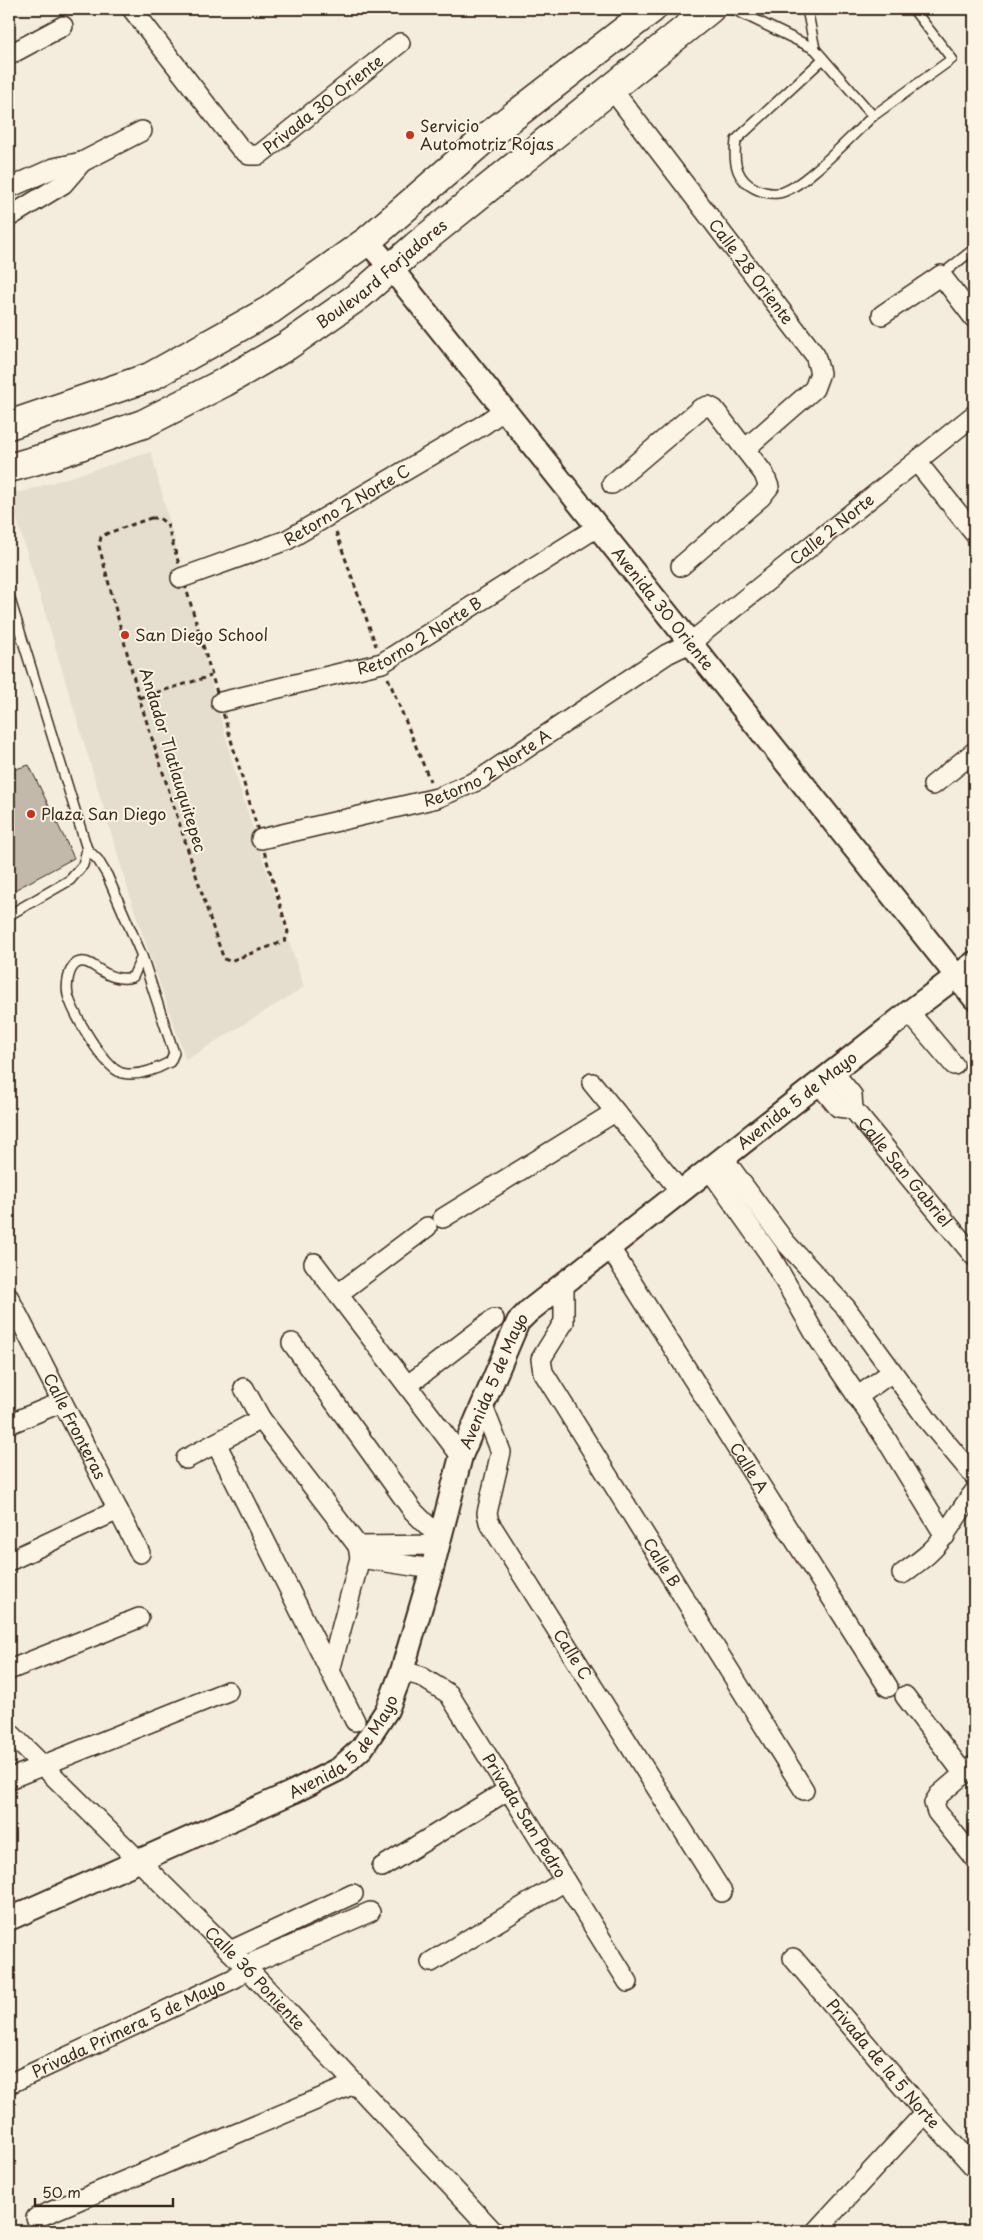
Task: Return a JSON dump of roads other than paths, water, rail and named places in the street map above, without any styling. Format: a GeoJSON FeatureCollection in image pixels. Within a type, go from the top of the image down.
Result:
{"type":"FeatureCollection","features":[{"type":"Feature","properties":{"kind":"main road","name":"Boulevard Forjadores"},"geometry":{"type":"LineString","coordinates":[[9,425],[150,377],[270,310],[367,241],[488,136],[650,9]]}},
{"type":"Feature","properties":{"kind":"main road","name":"Boulevard Forjadores"},"geometry":{"type":"LineString","coordinates":[[9,468],[51,456],[143,424],[217,386],[287,346],[360,295],[710,9]]}},
{"type":"Feature","properties":{"kind":"street","name":"Privada 30 Oriente"},"geometry":{"type":"LineString","coordinates":[[132,9],[240,148],[249,155],[258,155],[400,43]]}},
{"type":"Feature","properties":{"kind":"street"},"geometry":{"type":"LineString","coordinates":[[9,55],[63,26]]}},
{"type":"Feature","properties":{"kind":"street","name":"Calle 28 Oriente"},"geometry":{"type":"LineString","coordinates":[[611,88],[815,355],[820,373],[814,389],[745,449]]}},
{"type":"Feature","properties":{"kind":"street"},"geometry":{"type":"LineString","coordinates":[[9,188],[54,168],[82,162],[142,131]]}},
{"type":"Feature","properties":{"kind":"street"},"geometry":{"type":"LineString","coordinates":[[9,217],[64,184],[82,162]]}},
{"type":"Feature","properties":{"kind":"street","name":"Avenida 30 Oriente"},"geometry":{"type":"LineString","coordinates":[[367,241],[391,268],[599,526],[690,643],[966,970],[974,998]]}},
{"type":"Feature","properties":{"kind":"street"},"geometry":{"type":"LineString","coordinates":[[882,315],[941,275],[974,318]]}},
{"type":"Feature","properties":{"kind":"street"},"geometry":{"type":"LineString","coordinates":[[612,484],[700,409],[708,406],[714,409],[764,474],[769,486],[761,496],[681,566]]}},
{"type":"Feature","properties":{"kind":"street","name":"Retorno 2 Norte C"},"geometry":{"type":"LineString","coordinates":[[182,578],[287,540],[483,425],[504,410]]}},
{"type":"Feature","properties":{"kind":"street","name":"Calle 2 Norte"},"geometry":{"type":"LineString","coordinates":[[690,643],[974,416]]}},
{"type":"Feature","properties":{"kind":"street"},"geometry":{"type":"LineString","coordinates":[[917,462],[974,533]]}},
{"type":"Feature","properties":{"kind":"street","name":"Retorno 2 Norte B"},"geometry":{"type":"LineString","coordinates":[[221,702],[382,663],[599,526]]}},
{"type":"Feature","properties":{"kind":"street","name":"Retorno 2 Norte A"},"geometry":{"type":"LineString","coordinates":[[261,839],[437,798],[480,780],[667,654],[690,643]]}},
{"type":"Feature","properties":{"kind":"street"},"geometry":{"type":"LineString","coordinates":[[933,785],[974,752]]}},
{"type":"Feature","properties":{"kind":"street","name":"Avenida 5 de Mayo"},"geometry":{"type":"LineString","coordinates":[[9,1919],[140,1862],[339,1769],[362,1748],[387,1710],[402,1671],[462,1456],[482,1404],[518,1322],[680,1192],[827,1079],[909,1012],[966,970]]}},
{"type":"Feature","properties":{"kind":"street"},"geometry":{"type":"LineString","coordinates":[[909,1012],[954,1065]]}},
{"type":"Feature","properties":{"kind":"street","name":"Calle San Gabriel"},"geometry":{"type":"LineString","coordinates":[[827,1079],[852,1095],[854,1109],[974,1256]]}},
{"type":"Feature","properties":{"kind":"street"},"geometry":{"type":"LineString","coordinates":[[592,1083],[680,1192]]}},
{"type":"Feature","properties":{"kind":"street"},"geometry":{"type":"LineString","coordinates":[[338,1294],[435,1223],[615,1112]]}},
{"type":"Feature","properties":{"kind":"street"},"geometry":{"type":"LineString","coordinates":[[717,1164],[846,1308],[929,1422],[974,1476]]}},
{"type":"Feature","properties":{"kind":"street"},"geometry":{"type":"LineString","coordinates":[[717,1164],[815,1334],[886,1439],[945,1536]]}},
{"type":"Feature","properties":{"kind":"street","name":"Calle A"},"geometry":{"type":"LineString","coordinates":[[610,1248],[888,1687]]}},
{"type":"Feature","properties":{"kind":"street"},"geometry":{"type":"LineString","coordinates":[[314,1263],[462,1456]]}},
{"type":"Feature","properties":{"kind":"street","name":"Calle B"},"geometry":{"type":"LineString","coordinates":[[564,1284],[564,1322],[540,1359],[543,1372],[804,1790]]}},
{"type":"Feature","properties":{"kind":"street","name":"Calle Fronteras"},"geometry":{"type":"LineString","coordinates":[[9,1298],[140,1553]]}},
{"type":"Feature","properties":{"kind":"street"},"geometry":{"type":"LineString","coordinates":[[408,1385],[494,1319]]}},
{"type":"Feature","properties":{"kind":"street"},"geometry":{"type":"LineString","coordinates":[[292,1343],[413,1511],[439,1542]]}},
{"type":"Feature","properties":{"kind":"street"},"geometry":{"type":"LineString","coordinates":[[857,1397],[892,1372]]}},
{"type":"Feature","properties":{"kind":"street"},"geometry":{"type":"LineString","coordinates":[[244,1388],[261,1419],[359,1552],[432,1569]]}},
{"type":"Feature","properties":{"kind":"street"},"geometry":{"type":"LineString","coordinates":[[9,1424],[62,1402]]}},
{"type":"Feature","properties":{"kind":"street","name":"Calle C"},"geometry":{"type":"LineString","coordinates":[[482,1404],[501,1452],[487,1513],[489,1522],[722,1892]]}},
{"type":"Feature","properties":{"kind":"street"},"geometry":{"type":"LineString","coordinates":[[186,1459],[261,1419]]}},
{"type":"Feature","properties":{"kind":"street"},"geometry":{"type":"LineString","coordinates":[[216,1443],[355,1722]]}},
{"type":"Feature","properties":{"kind":"street"},"geometry":{"type":"LineString","coordinates":[[902,1574],[923,1559],[945,1536],[958,1511],[974,1492]]}},
{"type":"Feature","properties":{"kind":"street"},"geometry":{"type":"LineString","coordinates":[[9,1561],[118,1510]]}},
{"type":"Feature","properties":{"kind":"street"},"geometry":{"type":"LineString","coordinates":[[359,1552],[439,1542]]}},
{"type":"Feature","properties":{"kind":"street"},"geometry":{"type":"LineString","coordinates":[[330,1671],[359,1552]]}},
{"type":"Feature","properties":{"kind":"street"},"geometry":{"type":"LineString","coordinates":[[9,1670],[139,1618]]}},
{"type":"Feature","properties":{"kind":"street","name":"Privada San Pedro"},"geometry":{"type":"LineString","coordinates":[[402,1671],[420,1676],[449,1694],[628,1982]]}},
{"type":"Feature","properties":{"kind":"street"},"geometry":{"type":"LineString","coordinates":[[9,1779],[228,1691]]}},
{"type":"Feature","properties":{"kind":"street"},"geometry":{"type":"LineString","coordinates":[[905,1696],[969,1770],[939,1795],[934,1803],[937,1812],[974,1858]]}},
{"type":"Feature","properties":{"kind":"street","name":"Calle 36 Poniente"},"geometry":{"type":"LineString","coordinates":[[9,1732],[245,1966],[493,2231]]}},
{"type":"Feature","properties":{"kind":"street"},"geometry":{"type":"LineString","coordinates":[[382,1867],[508,1790]]}},
{"type":"Feature","properties":{"kind":"street"},"geometry":{"type":"LineString","coordinates":[[431,1962],[565,1881]]}},
{"type":"Feature","properties":{"kind":"street"},"geometry":{"type":"LineString","coordinates":[[230,1951],[353,1894]]}},
{"type":"Feature","properties":{"kind":"street","name":"Privada Primera 5 de Mayo"},"geometry":{"type":"LineString","coordinates":[[9,2084],[236,1978],[245,1966],[370,1912]]}},
{"type":"Feature","properties":{"kind":"street","name":"Privada de la 5 Norte"},"geometry":{"type":"LineString","coordinates":[[793,1958],[974,2167]]}},
{"type":"Feature","properties":{"kind":"street"},"geometry":{"type":"LineString","coordinates":[[36,2218],[354,2084]]}},
{"type":"Feature","properties":{"kind":"street"},"geometry":{"type":"LineString","coordinates":[[816,2231],[926,2113]]}},
{"type":"Feature","properties":{"kind":"lane"},"geometry":{"type":"LineString","coordinates":[[733,9],[815,50],[873,116]]}},
{"type":"Feature","properties":{"kind":"lane"},"geometry":{"type":"LineString","coordinates":[[807,9],[815,50]]}},
{"type":"Feature","properties":{"kind":"lane"},"geometry":{"type":"LineString","coordinates":[[823,59],[736,140],[734,160],[742,180],[759,192],[779,194],[798,186],[873,116],[952,59],[912,9]]}},
{"type":"Feature","properties":{"kind":"lane"},"geometry":{"type":"LineString","coordinates":[[941,275],[974,249]]}},
{"type":"Feature","properties":{"kind":"lane"},"geometry":{"type":"LineString","coordinates":[[9,596],[87,849],[98,860],[107,875],[142,956],[174,1053],[170,1062],[156,1069],[138,1073],[122,1073],[104,1060],[90,1039],[68,995],[67,982],[74,965],[79,962],[88,962],[114,979],[133,977],[142,956]]}},
{"type":"Feature","properties":{"kind":"lane"},"geometry":{"type":"LineString","coordinates":[[9,915],[70,880],[83,865],[87,849]]}},
{"type":"Feature","properties":{"kind":"place","name":"Servicio Automotriz Rojas"},"geometry":{"type":"Point","coordinates":[410,135]}},
{"type":"Feature","properties":{"kind":"place","name":"San Diego School"},"geometry":{"type":"Point","coordinates":[125,635]}},
{"type":"Feature","properties":{"kind":"place","name":"Plaza San Diego"},"geometry":{"type":"Point","coordinates":[31,814]}}]}
